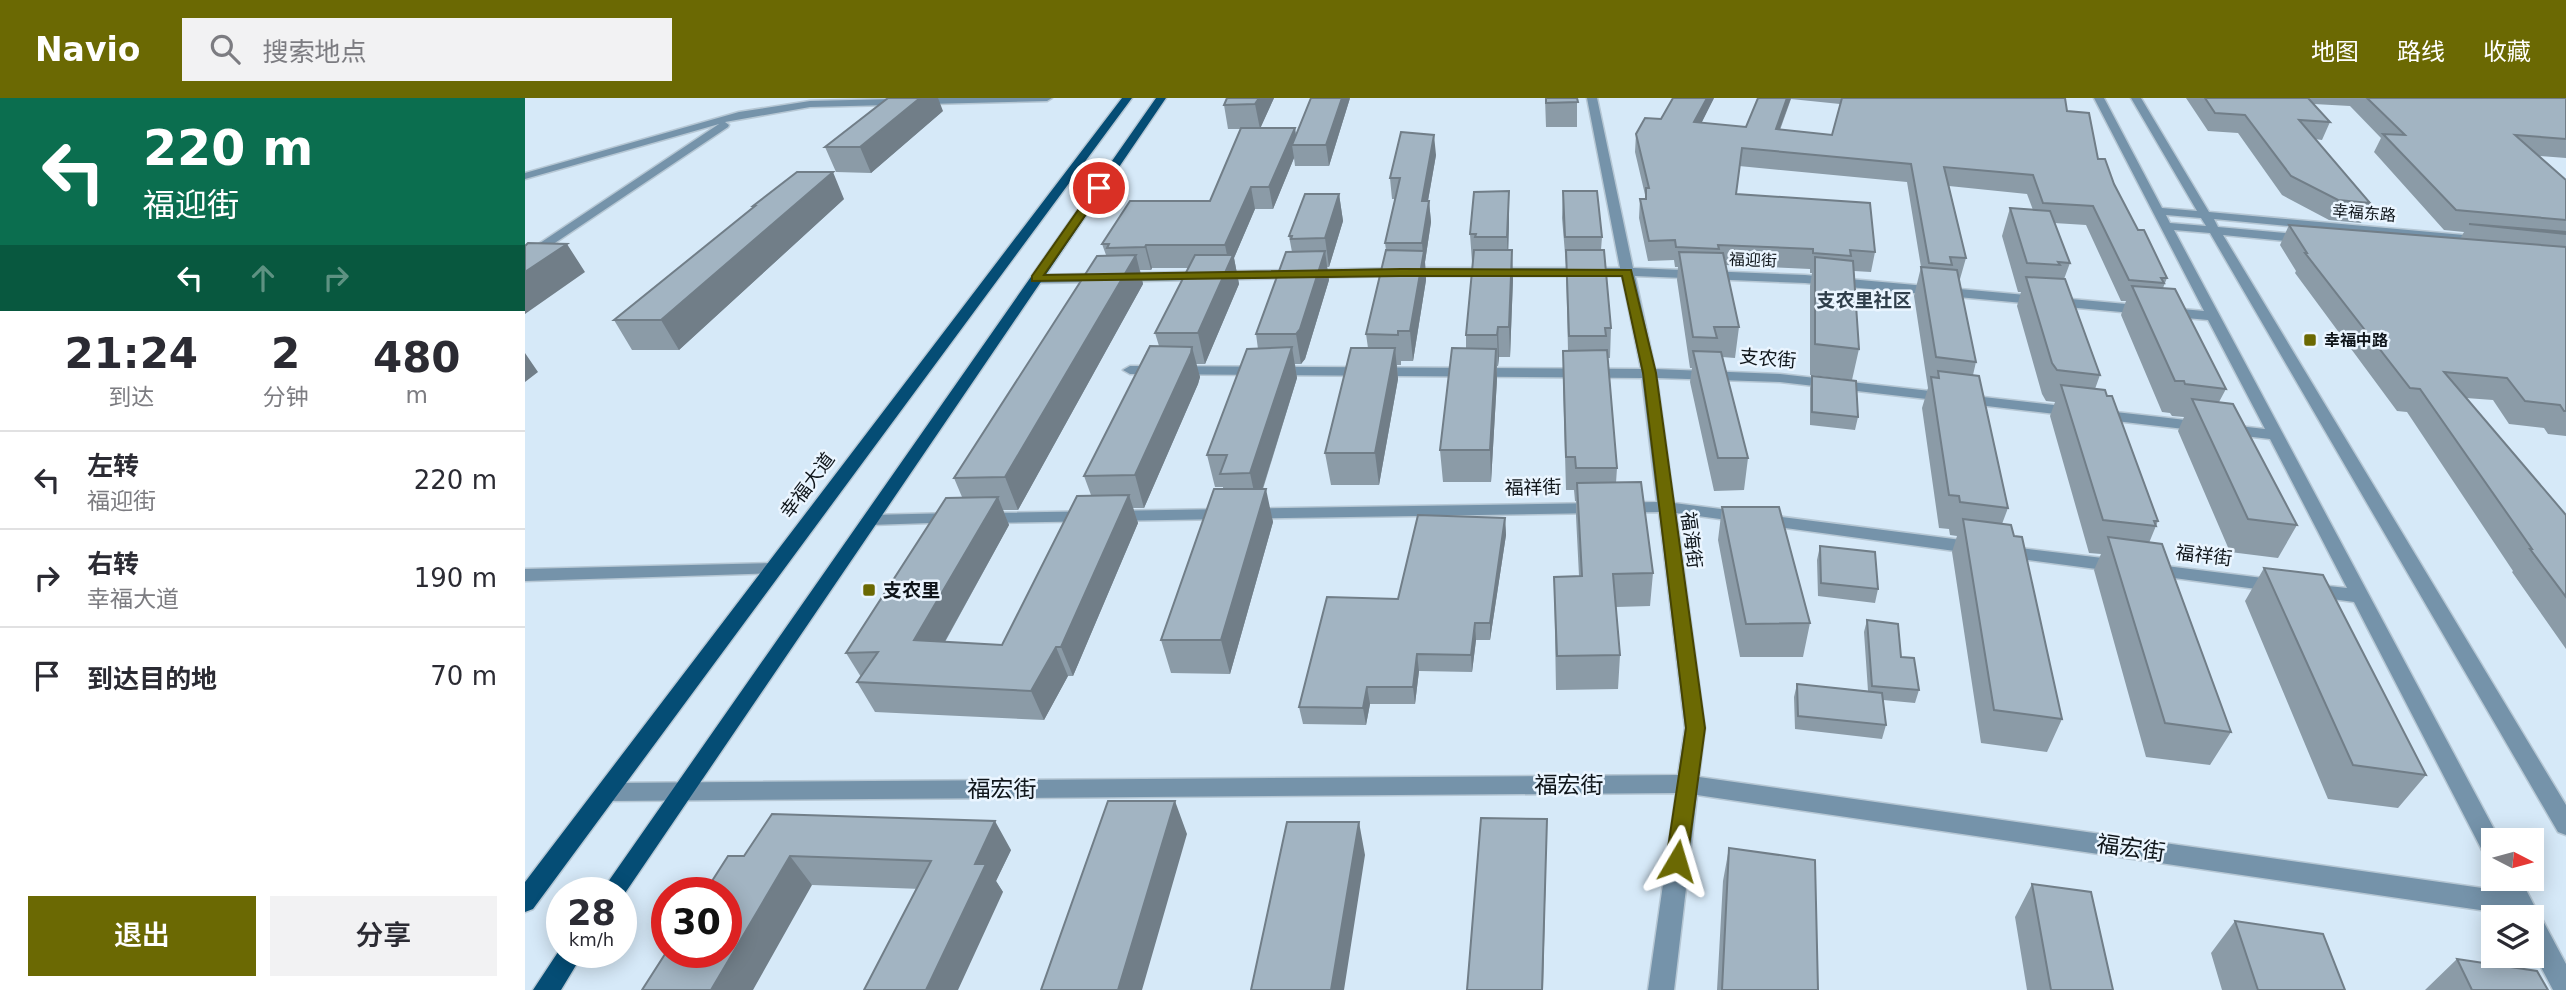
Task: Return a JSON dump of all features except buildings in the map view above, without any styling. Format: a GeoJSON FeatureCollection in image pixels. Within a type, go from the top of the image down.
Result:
{"type":"FeatureCollection","features":[{"type":"Feature","properties":{"kind":"main road","name":"幸福大道"},"geometry":{"type":"LineString","coordinates":[[525,901],[1127,98]]}},
{"type":"Feature","properties":{"kind":"main road"},"geometry":{"type":"LineString","coordinates":[[623,877],[1161,98]]}},
{"type":"Feature","properties":{"kind":"main road"},"geometry":{"type":"LineString","coordinates":[[546,990],[561,968]]}},
{"type":"Feature","properties":{"kind":"street"},"geometry":{"type":"LineString","coordinates":[[525,176],[739,115],[810,104],[1047,98]]}},
{"type":"Feature","properties":{"kind":"street","name":"福海街"},"geometry":{"type":"LineString","coordinates":[[1592,98],[1649,373],[1695,728],[1661,990]]}},
{"type":"Feature","properties":{"kind":"street"},"geometry":{"type":"LineString","coordinates":[[2099,98],[2482,828]]}},
{"type":"Feature","properties":{"kind":"street"},"geometry":{"type":"LineString","coordinates":[[2136,98],[2566,825]]}},
{"type":"Feature","properties":{"kind":"street"},"geometry":{"type":"LineString","coordinates":[[525,259],[739,115]]}},
{"type":"Feature","properties":{"kind":"street","name":"幸福东路"},"geometry":{"type":"LineString","coordinates":[[2164,218],[2204,215],[2497,241]]}},
{"type":"Feature","properties":{"kind":"street","name":"幸福东路"},"geometry":{"type":"LineString","coordinates":[[2164,218],[2214,230],[2322,240]]}},
{"type":"Feature","properties":{"kind":"street","name":"福迎街"},"geometry":{"type":"LineString","coordinates":[[1036,279],[1401,272],[1627,272],[1805,279],[2214,316]]}},
{"type":"Feature","properties":{"kind":"street","name":"支农街"},"geometry":{"type":"LineString","coordinates":[[1129,370],[1649,373],[1780,378],[2275,435]]}},
{"type":"Feature","properties":{"kind":"street","name":"福祥街"},"geometry":{"type":"LineString","coordinates":[[870,520],[1667,507],[2359,596]]}},
{"type":"Feature","properties":{"kind":"street"},"geometry":{"type":"LineString","coordinates":[[525,575],[774,569]]}},
{"type":"Feature","properties":{"kind":"street","name":"福宏街"},"geometry":{"type":"LineString","coordinates":[[607,792],[1686,784],[2481,909]]}},
{"type":"Feature","properties":{"kind":"street"},"geometry":{"type":"LineString","coordinates":[[2544,948],[2566,989]]}},
{"type":"Feature","properties":{"kind":"place","name":"幸福中路"},"geometry":{"type":"Point","coordinates":[2310,340]}},
{"type":"Feature","properties":{"kind":"place","name":"支农里"},"geometry":{"type":"Point","coordinates":[869,590]}},
{"type":"Feature","properties":{"kind":"district","name":"支农里社区"},"geometry":{"type":"Point","coordinates":[1864,300]}},
{"type":"Feature","properties":{"kind":"route"},"geometry":{"type":"LineString","coordinates":[[1099,188],[1036,279],[1401,272],[1627,272],[1649,373],[1695,728],[1677,861]]}}]}
